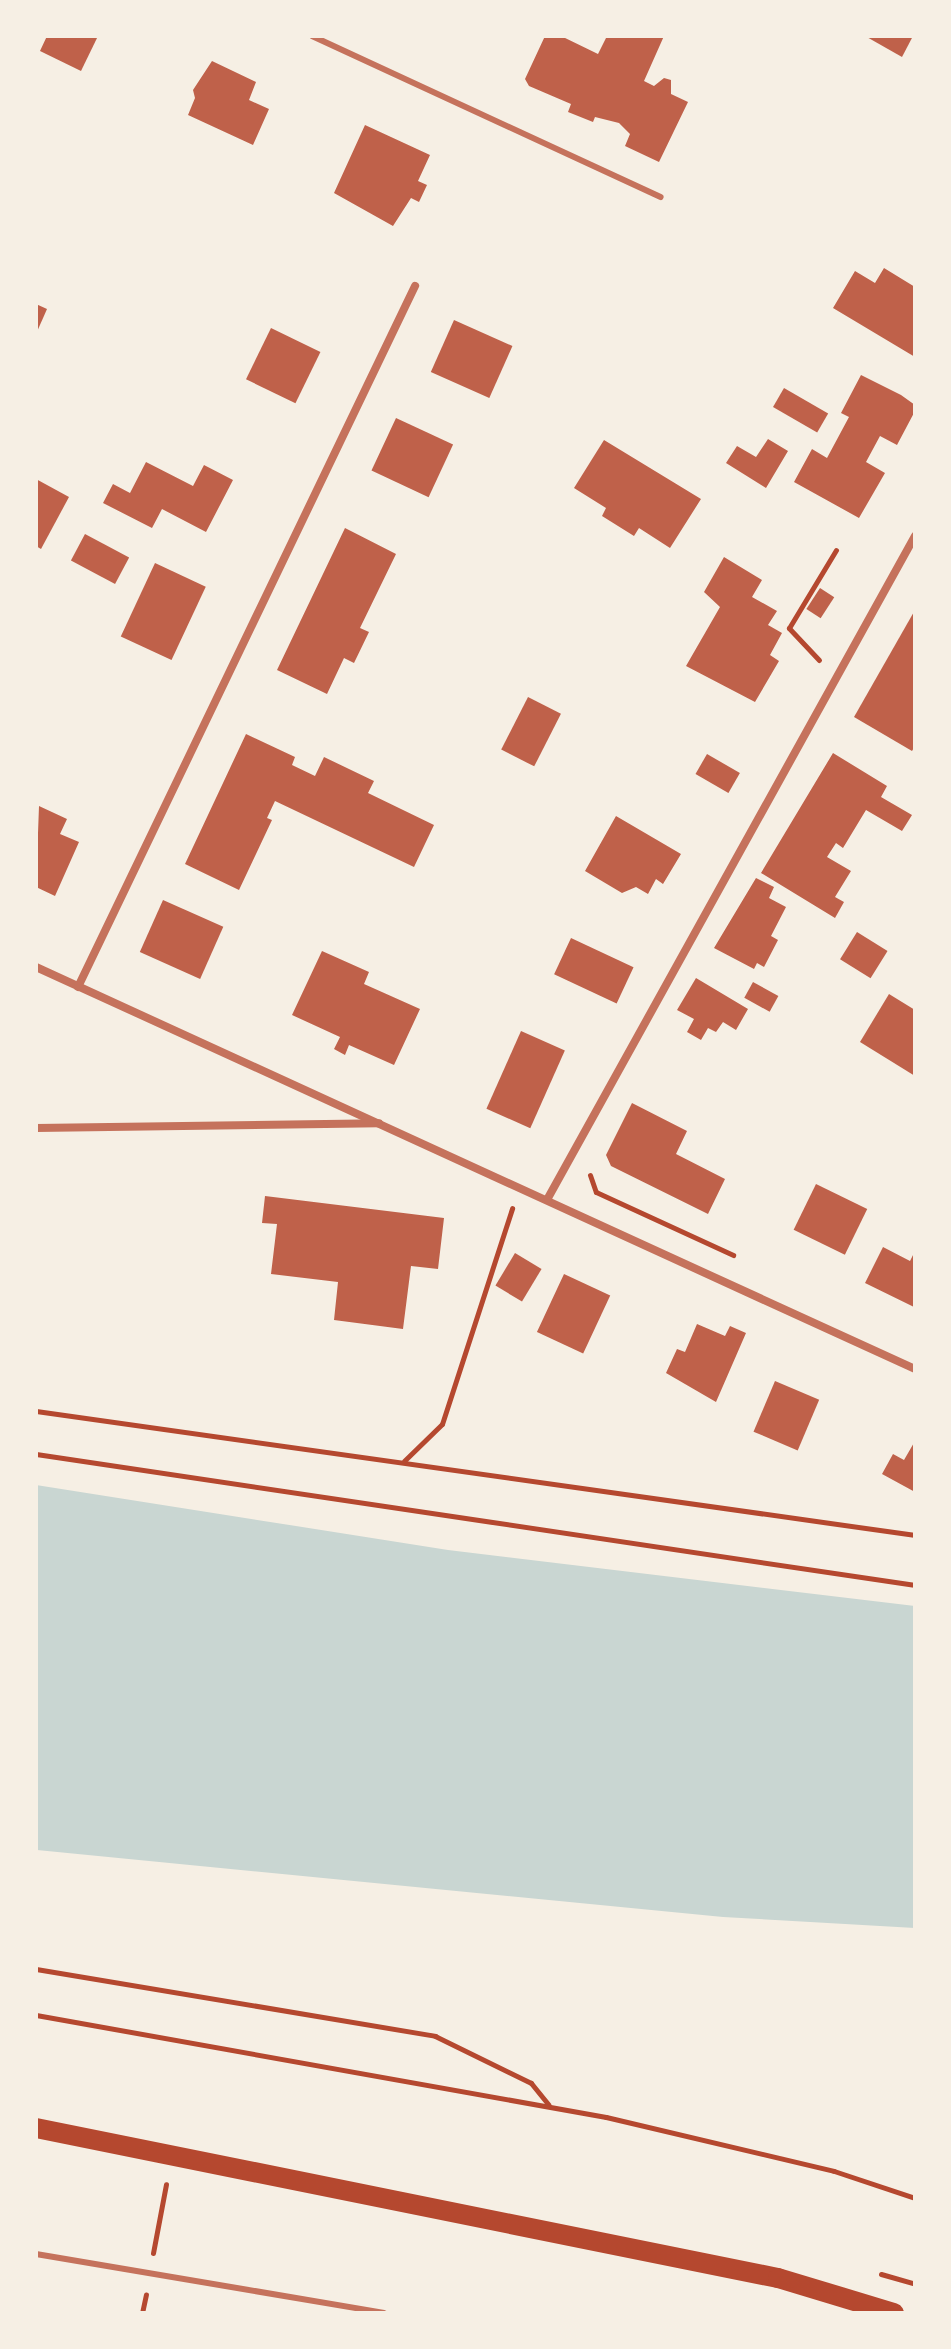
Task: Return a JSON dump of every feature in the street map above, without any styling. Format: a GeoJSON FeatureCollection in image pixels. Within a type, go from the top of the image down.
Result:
{"type":"FeatureCollection","features":[{"type":"Feature","properties":{"kind":"main road"},"geometry":{"type":"LineString","coordinates":[[36,2128],[778,2278],[894,2313]]}},
{"type":"Feature","properties":{"kind":"street"},"geometry":{"type":"LineString","coordinates":[[78,987],[415,286]]}},
{"type":"Feature","properties":{"kind":"street"},"geometry":{"type":"LineString","coordinates":[[548,1198],[915,536]]}},
{"type":"Feature","properties":{"kind":"street"},"geometry":{"type":"LineString","coordinates":[[36,967],[548,1198],[915,1369]]}},
{"type":"Feature","properties":{"kind":"street"},"geometry":{"type":"LineString","coordinates":[[36,1128],[382,1123]]}},
{"type":"Feature","properties":{"kind":"lane"},"geometry":{"type":"LineString","coordinates":[[312,36],[661,197]]}},
{"type":"Feature","properties":{"kind":"lane"},"geometry":{"type":"LineString","coordinates":[[36,2254],[384,2313]]}},
{"type":"Feature","properties":{"kind":"path"},"geometry":{"type":"LineString","coordinates":[[819,660],[789,628],[836,550]]}},
{"type":"Feature","properties":{"kind":"path"},"geometry":{"type":"LineString","coordinates":[[593,1166],[589,1178],[596,1192],[747,1262]]}},
{"type":"Feature","properties":{"kind":"path"},"geometry":{"type":"LineString","coordinates":[[404,1461],[442,1424],[512,1207]]}},
{"type":"Feature","properties":{"kind":"path"},"geometry":{"type":"LineString","coordinates":[[36,1411],[915,1535]]}},
{"type":"Feature","properties":{"kind":"path"},"geometry":{"type":"LineString","coordinates":[[36,1454],[915,1585]]}},
{"type":"Feature","properties":{"kind":"path"},"geometry":{"type":"LineString","coordinates":[[36,1969],[435,2036],[531,2083],[550,2106]]}},
{"type":"Feature","properties":{"kind":"path"},"geometry":{"type":"LineString","coordinates":[[36,2015],[550,2106],[834,2171],[915,2198]]}},
{"type":"Feature","properties":{"kind":"path"},"geometry":{"type":"LineString","coordinates":[[156,2235],[167,2181]]}},
{"type":"Feature","properties":{"kind":"shaded area"},"geometry":{"type":"Polygon","coordinates":[[[36,1485],[448,1550],[915,1606],[915,1928],[723,1917],[37,1850],[36,1485]]]}},
{"type":"Feature","properties":{"kind":"building"},"geometry":{"type":"Polygon","coordinates":[[[47,36],[98,36],[81,71],[40,51],[47,36]]]}},
{"type":"Feature","properties":{"kind":"building"},"geometry":{"type":"Polygon","coordinates":[[[545,36],[561,36],[598,54],[607,36],[664,36],[644,81],[654,86],[664,78],[671,80],[671,94],[688,102],[659,162],[625,146],[630,134],[619,123],[595,117],[593,122],[568,112],[571,104],[529,86],[525,79],[545,36]]]}},
{"type":"Feature","properties":{"kind":"building"},"geometry":{"type":"Polygon","coordinates":[[[865,36],[913,36],[902,57],[865,36]]]}},
{"type":"Feature","properties":{"kind":"building"},"geometry":{"type":"Polygon","coordinates":[[[212,61],[256,82],[249,100],[269,109],[253,145],[188,115],[195,98],[193,90],[212,61]]]}},
{"type":"Feature","properties":{"kind":"building"},"geometry":{"type":"Polygon","coordinates":[[[365,125],[430,155],[418,181],[427,185],[419,202],[411,198],[393,226],[334,193],[365,125]]]}},
{"type":"Feature","properties":{"kind":"building"},"geometry":{"type":"Polygon","coordinates":[[[884,268],[915,287],[915,357],[833,308],[855,271],[875,283],[884,268]]]}},
{"type":"Feature","properties":{"kind":"building"},"geometry":{"type":"Polygon","coordinates":[[[36,304],[47,309],[36,334],[36,304]]]}},
{"type":"Feature","properties":{"kind":"building"},"geometry":{"type":"Polygon","coordinates":[[[454,320],[512,346],[489,398],[431,372],[454,320]]]}},
{"type":"Feature","properties":{"kind":"building"},"geometry":{"type":"Polygon","coordinates":[[[271,328],[320,352],[295,403],[246,379],[271,328]]]}},
{"type":"Feature","properties":{"kind":"building"},"geometry":{"type":"Polygon","coordinates":[[[861,375],[901,395],[915,405],[915,411],[897,445],[880,436],[866,462],[885,473],[859,518],[794,482],[812,449],[827,458],[849,417],[841,413],[861,375]]]}},
{"type":"Feature","properties":{"kind":"building"},"geometry":{"type":"Polygon","coordinates":[[[784,388],[828,413],[817,433],[773,407],[784,388]]]}},
{"type":"Feature","properties":{"kind":"building"},"geometry":{"type":"Polygon","coordinates":[[[396,418],[453,445],[429,497],[371,471],[396,418]]]}},
{"type":"Feature","properties":{"kind":"building"},"geometry":{"type":"Polygon","coordinates":[[[768,439],[788,451],[766,488],[726,463],[737,446],[756,457],[768,439]]]}},
{"type":"Feature","properties":{"kind":"building"},"geometry":{"type":"Polygon","coordinates":[[[604,440],[701,499],[670,548],[639,528],[634,536],[602,516],[606,508],[574,488],[604,440]]]}},
{"type":"Feature","properties":{"kind":"building"},"geometry":{"type":"Polygon","coordinates":[[[146,462],[193,486],[204,465],[233,480],[206,532],[162,509],[152,528],[103,503],[113,484],[130,493],[146,462]]]}},
{"type":"Feature","properties":{"kind":"building"},"geometry":{"type":"Polygon","coordinates":[[[36,479],[69,497],[41,549],[36,546],[36,479]]]}},
{"type":"Feature","properties":{"kind":"building"},"geometry":{"type":"Polygon","coordinates":[[[345,528],[396,554],[360,628],[369,632],[354,663],[344,658],[327,694],[277,670],[345,528]]]}},
{"type":"Feature","properties":{"kind":"building"},"geometry":{"type":"Polygon","coordinates":[[[85,534],[129,557],[115,584],[71,560],[85,534]]]}},
{"type":"Feature","properties":{"kind":"building"},"geometry":{"type":"Polygon","coordinates":[[[724,557],[762,580],[752,597],[777,611],[768,625],[782,633],[770,655],[779,661],[755,702],[686,666],[720,607],[704,592],[724,557]]]}},
{"type":"Feature","properties":{"kind":"building"},"geometry":{"type":"Polygon","coordinates":[[[155,563],[206,587],[172,660],[121,636],[155,563]]]}},
{"type":"Feature","properties":{"kind":"building"},"geometry":{"type":"Polygon","coordinates":[[[820,588],[834,597],[821,618],[806,609],[820,588]]]}},
{"type":"Feature","properties":{"kind":"building"},"geometry":{"type":"Polygon","coordinates":[[[915,610],[915,746],[912,751],[854,717],[915,610]]]}},
{"type":"Feature","properties":{"kind":"building"},"geometry":{"type":"Polygon","coordinates":[[[528,697],[561,714],[534,766],[501,750],[528,697]]]}},
{"type":"Feature","properties":{"kind":"building"},"geometry":{"type":"Polygon","coordinates":[[[246,734],[295,757],[292,765],[315,776],[324,757],[374,781],[368,793],[434,825],[414,867],[275,801],[267,818],[272,820],[239,890],[185,864],[246,734]]]}},
{"type":"Feature","properties":{"kind":"building"},"geometry":{"type":"Polygon","coordinates":[[[833,753],[887,786],[881,797],[912,815],[902,831],[866,810],[843,848],[836,843],[827,857],[851,871],[835,897],[844,902],[835,918],[761,873],[833,753]]]}},
{"type":"Feature","properties":{"kind":"building"},"geometry":{"type":"Polygon","coordinates":[[[707,754],[740,773],[728,793],[696,774],[707,754]]]}},
{"type":"Feature","properties":{"kind":"building"},"geometry":{"type":"Polygon","coordinates":[[[39,806],[67,819],[60,834],[79,842],[55,896],[36,887],[39,806]]]}},
{"type":"Feature","properties":{"kind":"building"},"geometry":{"type":"Polygon","coordinates":[[[616,816],[681,854],[663,884],[656,879],[648,894],[636,887],[622,893],[585,871],[616,816]]]}},
{"type":"Feature","properties":{"kind":"building"},"geometry":{"type":"Polygon","coordinates":[[[756,878],[774,887],[769,898],[786,907],[771,936],[778,940],[764,967],[757,963],[754,969],[714,948],[756,878]]]}},
{"type":"Feature","properties":{"kind":"building"},"geometry":{"type":"Polygon","coordinates":[[[163,900],[223,927],[200,979],[140,952],[163,900]]]}},
{"type":"Feature","properties":{"kind":"building"},"geometry":{"type":"Polygon","coordinates":[[[857,932],[888,951],[871,978],[840,959],[857,932]]]}},
{"type":"Feature","properties":{"kind":"building"},"geometry":{"type":"Polygon","coordinates":[[[571,938],[634,967],[617,1003],[554,974],[571,938]]]}},
{"type":"Feature","properties":{"kind":"building"},"geometry":{"type":"Polygon","coordinates":[[[322,951],[369,972],[364,984],[420,1009],[394,1065],[349,1045],[345,1055],[334,1049],[340,1037],[292,1015],[322,951]]]}},
{"type":"Feature","properties":{"kind":"building"},"geometry":{"type":"Polygon","coordinates":[[[696,978],[748,1009],[736,1030],[723,1022],[716,1032],[708,1028],[701,1040],[687,1032],[694,1019],[677,1010],[696,978]]]}},
{"type":"Feature","properties":{"kind":"building"},"geometry":{"type":"Polygon","coordinates":[[[753,982],[778,996],[770,1012],[744,998],[753,982]]]}},
{"type":"Feature","properties":{"kind":"building"},"geometry":{"type":"Polygon","coordinates":[[[889,994],[915,1010],[915,1076],[860,1042],[889,994]]]}},
{"type":"Feature","properties":{"kind":"building"},"geometry":{"type":"Polygon","coordinates":[[[521,1031],[565,1051],[530,1128],[486,1109],[521,1031]]]}},
{"type":"Feature","properties":{"kind":"building"},"geometry":{"type":"Polygon","coordinates":[[[632,1103],[687,1131],[676,1154],[725,1179],[708,1214],[611,1166],[606,1155],[632,1103]]]}},
{"type":"Feature","properties":{"kind":"building"},"geometry":{"type":"Polygon","coordinates":[[[816,1184],[867,1209],[845,1255],[794,1230],[816,1184]]]}},
{"type":"Feature","properties":{"kind":"building"},"geometry":{"type":"Polygon","coordinates":[[[265,1196],[444,1218],[438,1269],[411,1266],[403,1329],[334,1320],[338,1282],[271,1274],[277,1224],[262,1223],[265,1196]]]}},
{"type":"Feature","properties":{"kind":"building"},"geometry":{"type":"Polygon","coordinates":[[[883,1247],[910,1261],[915,1251],[914,1307],[865,1283],[883,1247]]]}},
{"type":"Feature","properties":{"kind":"building"},"geometry":{"type":"Polygon","coordinates":[[[515,1253],[542,1269],[522,1302],[495,1286],[515,1253]]]}},
{"type":"Feature","properties":{"kind":"building"},"geometry":{"type":"Polygon","coordinates":[[[564,1274],[610,1296],[583,1354],[537,1332],[564,1274]]]}},
{"type":"Feature","properties":{"kind":"building"},"geometry":{"type":"Polygon","coordinates":[[[697,1324],[725,1336],[730,1326],[746,1333],[716,1402],[666,1373],[677,1349],[685,1352],[697,1324]]]}},
{"type":"Feature","properties":{"kind":"building"},"geometry":{"type":"Polygon","coordinates":[[[775,1381],[819,1400],[798,1450],[754,1432],[775,1381]]]}},
{"type":"Feature","properties":{"kind":"building"},"geometry":{"type":"Polygon","coordinates":[[[915,1441],[915,1492],[882,1474],[893,1454],[904,1460],[915,1441]]]}}]}
